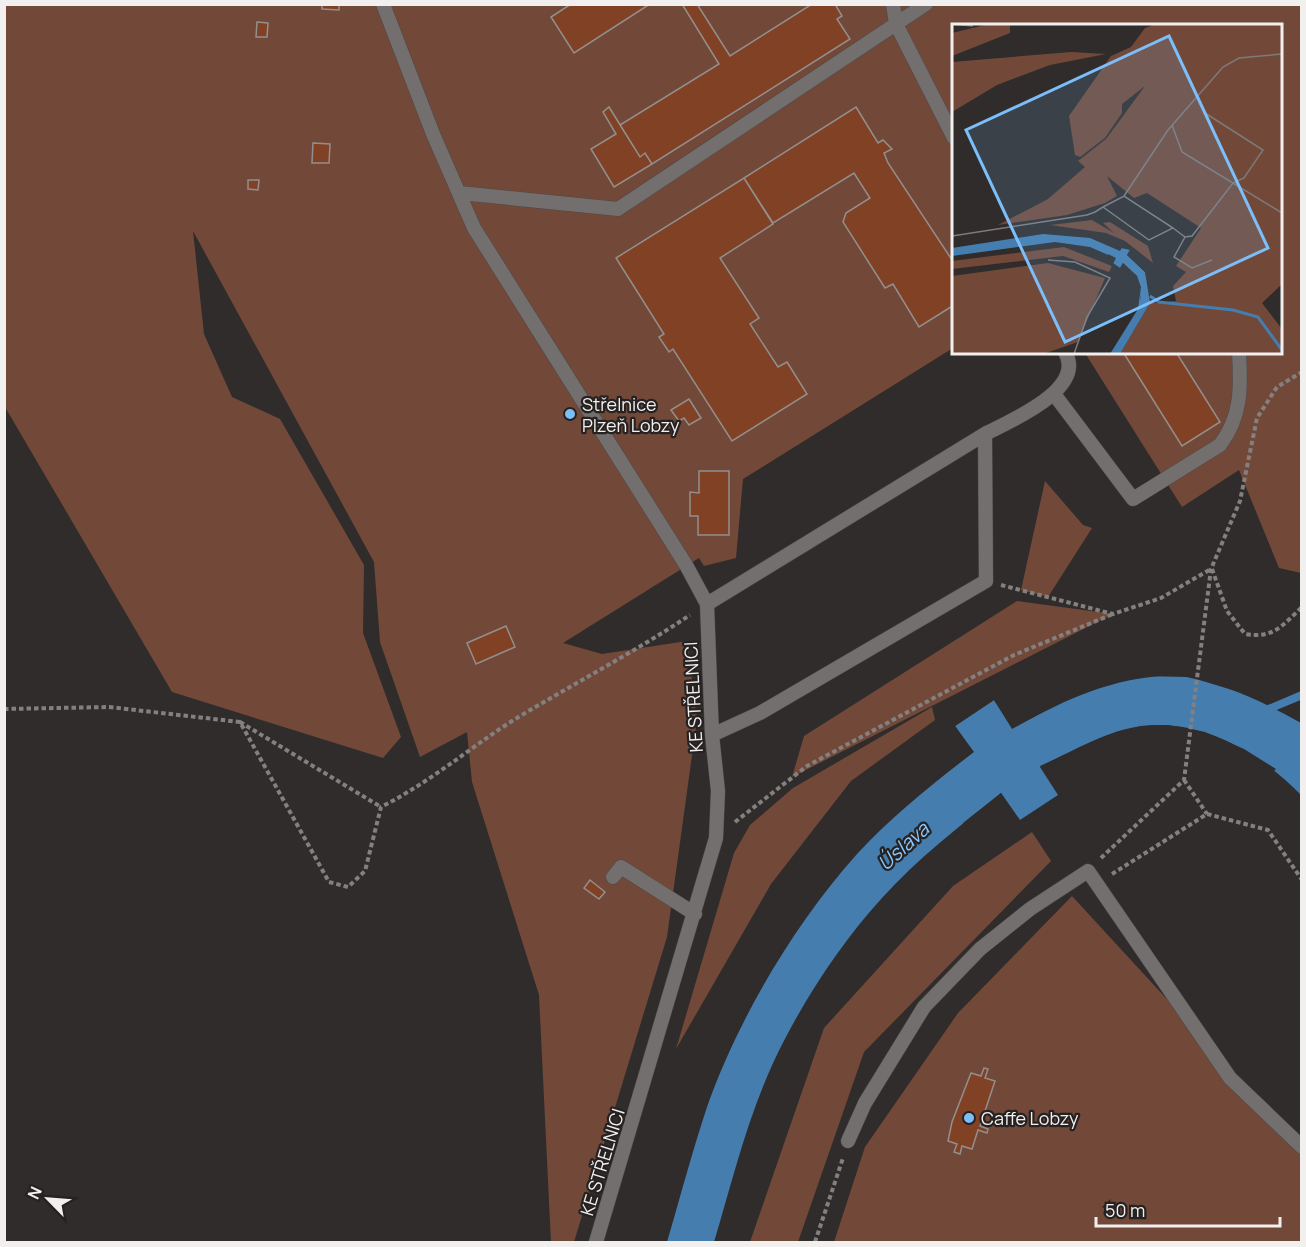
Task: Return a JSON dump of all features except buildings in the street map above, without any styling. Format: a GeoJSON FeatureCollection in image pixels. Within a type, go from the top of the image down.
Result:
{"type":"FeatureCollection","features":[{"type":"Feature","properties":{"kind":"lane"},"geometry":{"type":"LineString","coordinates":[[383,4],[433,134],[474,228],[686,566],[707,604],[1054,394],[1065,382],[1070,370],[1066,354]]}},
{"type":"Feature","properties":{"kind":"lane"},"geometry":{"type":"LineString","coordinates":[[893,4],[896,24],[952,134]]}},
{"type":"Feature","properties":{"kind":"lane"},"geometry":{"type":"LineString","coordinates":[[460,193],[618,209],[926,4]]}},
{"type":"Feature","properties":{"kind":"lane"},"geometry":{"type":"LineString","coordinates":[[1054,394],[1133,499],[1220,445],[1229,432],[1238,411],[1241,388],[1239,354]]}},
{"type":"Feature","properties":{"kind":"lane"},"geometry":{"type":"LineString","coordinates":[[711,735],[760,713],[986,581],[985,434]]}},
{"type":"Feature","properties":{"kind":"lane","name":"KE STŘELNICI"},"geometry":{"type":"LineString","coordinates":[[597,1242],[716,838],[718,791],[711,735],[707,604]]}},
{"type":"Feature","properties":{"kind":"lane"},"geometry":{"type":"LineString","coordinates":[[613,877],[621,867],[694,914]]}},
{"type":"Feature","properties":{"kind":"lane"},"geometry":{"type":"LineString","coordinates":[[848,1141],[864,1103],[924,1007],[980,948],[1030,909],[1088,871],[1230,1078],[1302,1147]]}},
{"type":"Feature","properties":{"kind":"path"},"geometry":{"type":"LineString","coordinates":[[1088,871],[1184,780],[1211,569],[1240,501],[1257,418],[1277,387],[1302,372]]}},
{"type":"Feature","properties":{"kind":"path"},"geometry":{"type":"LineString","coordinates":[[1211,569],[1227,611],[1235,625],[1245,634],[1262,637],[1281,627],[1302,607]]}},
{"type":"Feature","properties":{"kind":"path"},"geometry":{"type":"LineString","coordinates":[[716,838],[807,766],[1014,655],[1113,614],[1161,598],[1211,569]]}},
{"type":"Feature","properties":{"kind":"path"},"geometry":{"type":"LineString","coordinates":[[986,581],[1113,614]]}},
{"type":"Feature","properties":{"kind":"path"},"geometry":{"type":"LineString","coordinates":[[240,722],[328,882],[348,887],[365,871],[381,807],[420,787],[511,722],[651,641],[707,604]]}},
{"type":"Feature","properties":{"kind":"path"},"geometry":{"type":"LineString","coordinates":[[4,709],[109,707],[240,722],[381,807]]}},
{"type":"Feature","properties":{"kind":"path"},"geometry":{"type":"LineString","coordinates":[[1184,780],[1207,814],[1268,830],[1302,880]]}},
{"type":"Feature","properties":{"kind":"path"},"geometry":{"type":"LineString","coordinates":[[1096,884],[1207,814]]}},
{"type":"Feature","properties":{"kind":"path"},"geometry":{"type":"LineString","coordinates":[[815,1242],[848,1141]]}},
{"type":"Feature","properties":{"kind":"shaded area","name":"Střelnice Plzeň Lobzy"},"geometry":{"type":"Polygon","coordinates":[[[4,5],[1301,5],[1301,573],[1279,568],[1239,470],[1182,507],[1086,354],[1282,354],[1282,24],[952,24],[952,349],[743,479],[736,558],[704,566],[699,558],[563,643],[602,654],[687,641],[697,719],[667,937],[574,1242],[551,1242],[539,995],[472,782],[467,732],[420,757],[380,642],[374,562],[193,231],[204,334],[232,397],[280,419],[364,565],[363,633],[401,737],[383,758],[172,692],[5,407],[4,5]]]}},
{"type":"Feature","properties":{"kind":"shaded area"},"geometry":{"type":"Polygon","coordinates":[[[1045,481],[1083,525],[1092,528],[1048,597],[1021,590],[1045,481]]]}},
{"type":"Feature","properties":{"kind":"shaded area"},"geometry":{"type":"Polygon","coordinates":[[[1017,601],[1113,614],[792,777],[804,736],[1017,601]]]}},
{"type":"Feature","properties":{"kind":"shaded area"},"geometry":{"type":"Polygon","coordinates":[[[932,707],[935,720],[851,781],[771,884],[676,1049],[734,853],[750,825],[793,788],[932,707]]]}},
{"type":"Feature","properties":{"kind":"shaded area"},"geometry":{"type":"Polygon","coordinates":[[[1032,832],[1051,861],[864,1052],[798,1242],[750,1242],[824,1028],[953,886],[1032,832]]]}},
{"type":"Feature","properties":{"kind":"shaded area"},"geometry":{"type":"Polygon","coordinates":[[[1072,896],[1301,1145],[1301,1242],[834,1242],[865,1147],[958,1013],[1072,896]]]}},
{"type":"Feature","properties":{"kind":"water","name":"Úslava"},"geometry":{"type":"Polygon","coordinates":[[[1173,675],[1207,682],[1239,693],[1301,723],[1301,795],[1267,766],[1229,742],[1187,728],[1165,725],[1142,726],[1116,732],[1040,766],[1059,795],[1020,821],[1001,793],[939,843],[895,884],[866,916],[822,976],[785,1040],[764,1083],[714,1242],[667,1242],[707,1107],[735,1040],[770,973],[812,910],[857,854],[899,813],[973,752],[955,726],[994,700],[1013,728],[1071,699],[1109,685],[1129,680],[1173,675]]]}},
{"type":"Feature","properties":{"kind":"pier"},"geometry":{"type":"Polygon","coordinates":[[[1173,672],[1212,680],[1255,694],[1268,701],[1190,677],[1138,676],[1106,684],[1060,703],[1012,729],[994,700],[955,726],[974,752],[931,785],[930,782],[970,752],[953,724],[993,697],[996,698],[1013,725],[1059,700],[1105,681],[1138,673],[1173,672]]]}},
{"type":"Feature","properties":{"kind":"pier"},"geometry":{"type":"Polygon","coordinates":[[[1168,725],[1205,732],[1244,749],[1276,769],[1274,771],[1242,752],[1204,735],[1168,728],[1142,729],[1113,737],[1044,768],[1061,797],[1021,823],[1017,822],[1001,797],[965,826],[963,823],[1001,793],[1020,820],[1058,795],[1040,767],[1112,734],[1141,726],[1168,725]]]}},
{"type":"Feature","properties":{"kind":"waterway"},"geometry":{"type":"LineString","coordinates":[[1264,711],[1302,695]]}},
{"type":"Feature","properties":{"kind":"place","name":"Střelnice Plzeň Lobzy"},"geometry":{"type":"Point","coordinates":[570,414]}},
{"type":"Feature","properties":{"kind":"place","name":"Caffe Lobzy"},"geometry":{"type":"Point","coordinates":[969,1118]}}]}
